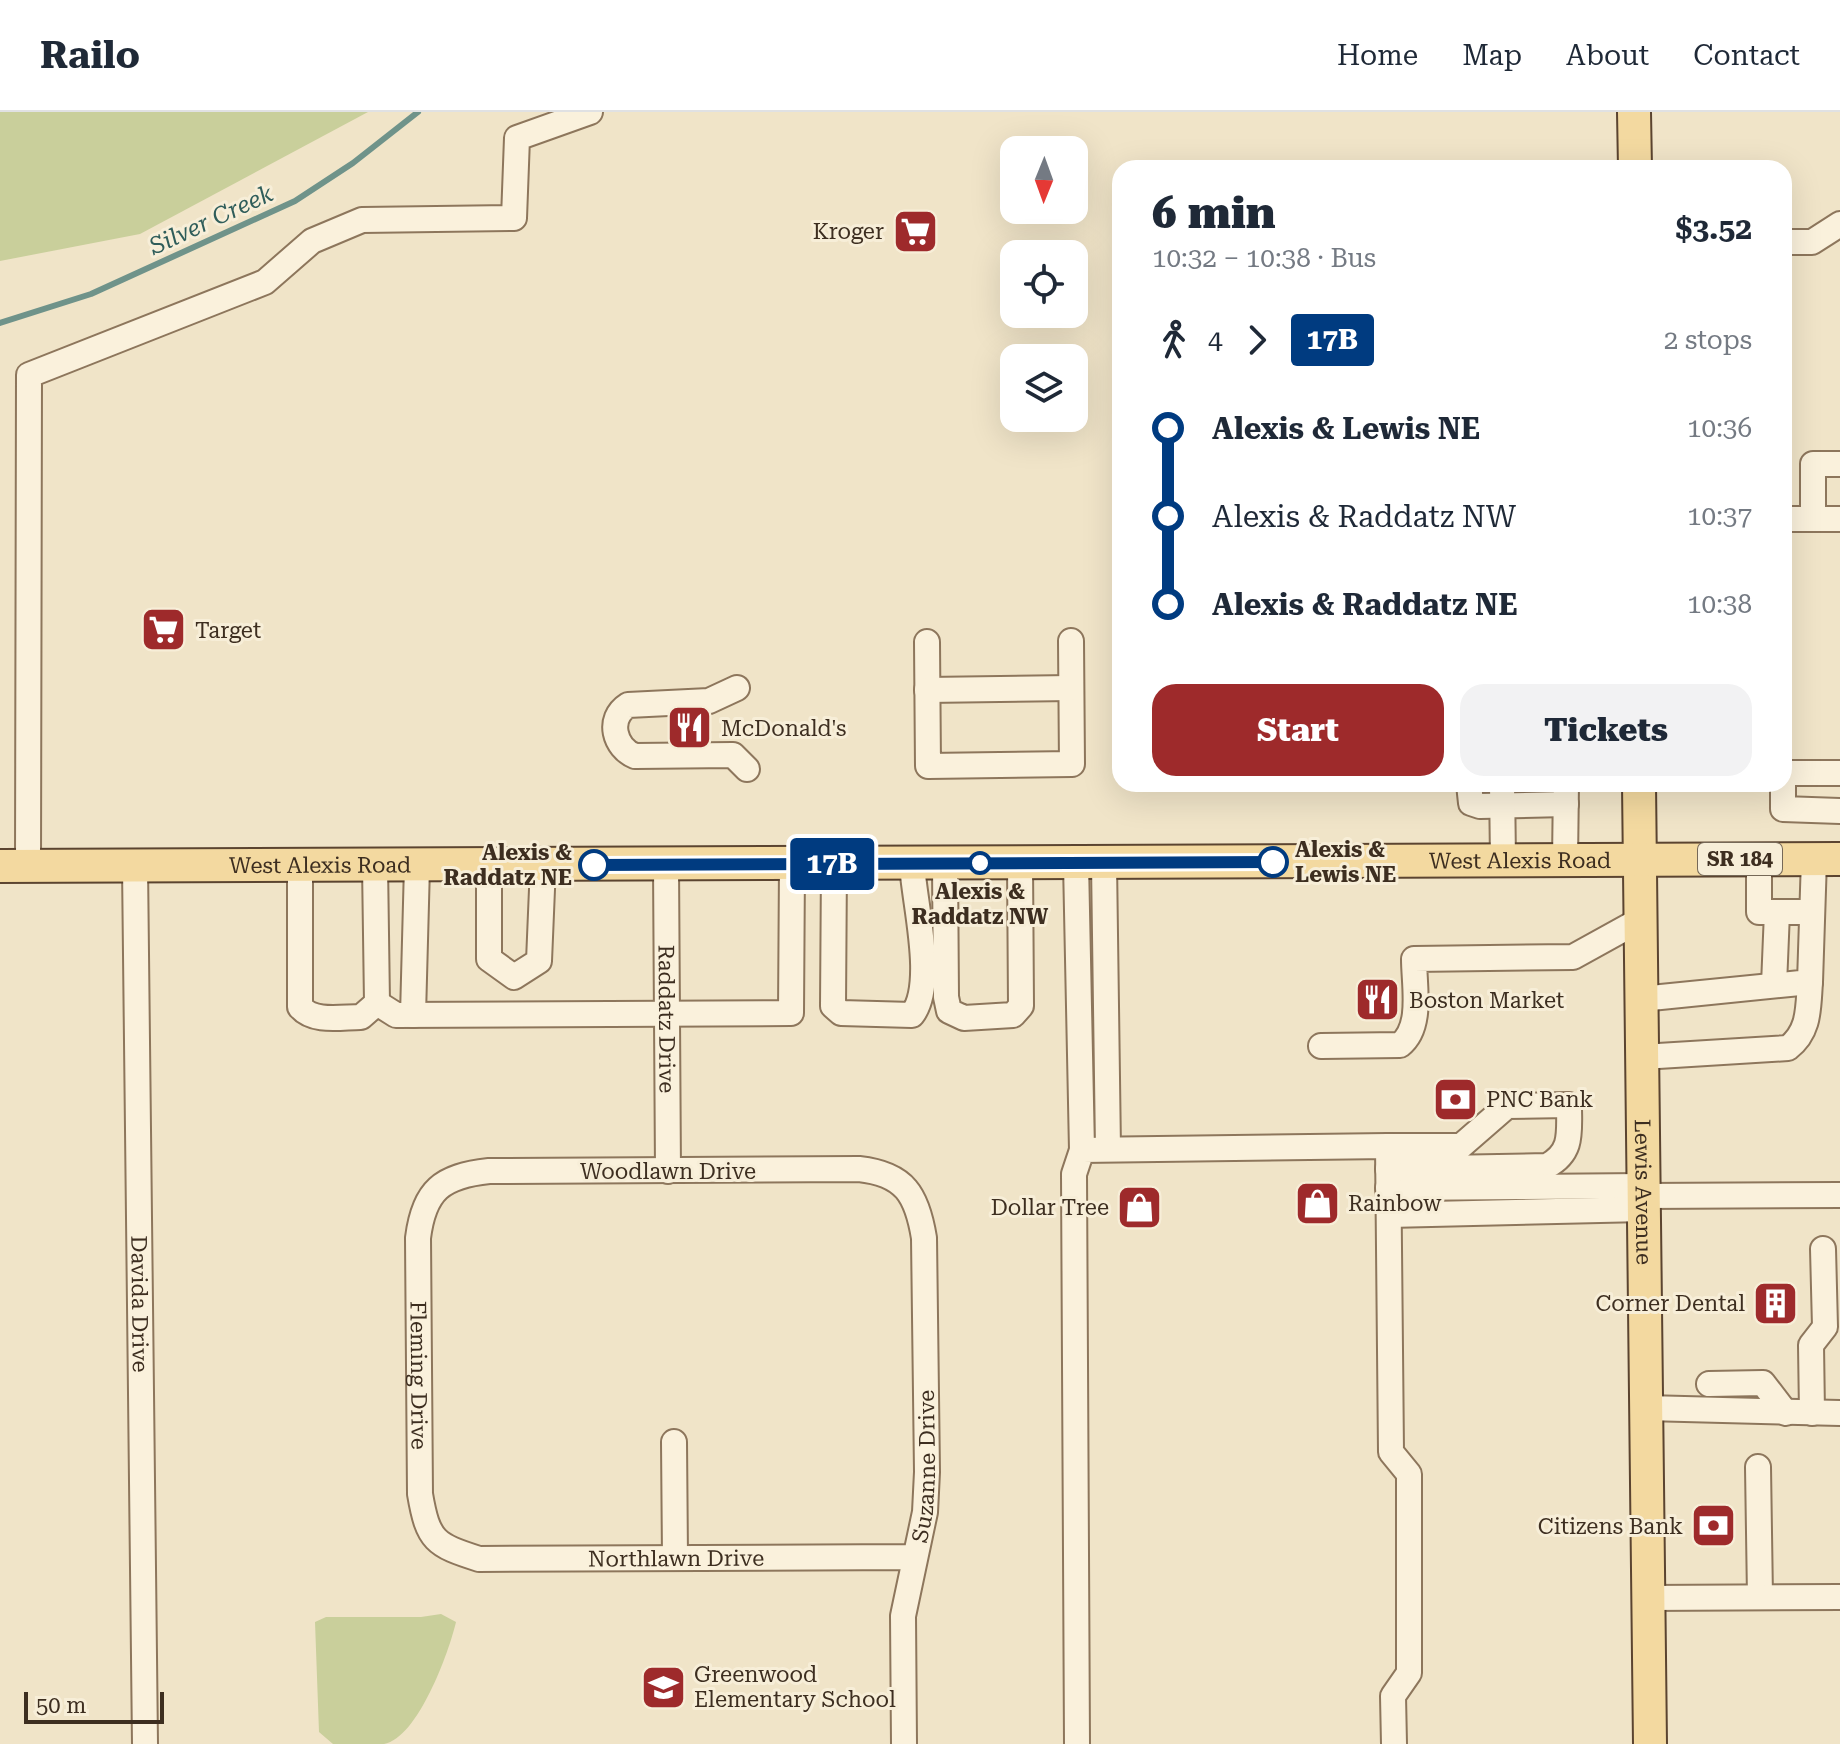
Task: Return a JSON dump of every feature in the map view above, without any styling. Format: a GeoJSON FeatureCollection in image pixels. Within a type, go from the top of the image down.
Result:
{"type":"FeatureCollection","features":[{"type":"Feature","properties":{"kind":"main road"},"geometry":{"type":"LineString","coordinates":[[1634,112],[1635,160]]}},
{"type":"Feature","properties":{"kind":"main road","name":"Lewis Avenue"},"geometry":{"type":"LineString","coordinates":[[1639,792],[1650,1744]]}},
{"type":"Feature","properties":{"kind":"main road","name":"West Alexis Road"},"geometry":{"type":"LineString","coordinates":[[14,866],[1827,859]]}},
{"type":"Feature","properties":{"kind":"street"},"geometry":{"type":"LineString","coordinates":[[14,866],[29,375],[265,282],[312,241],[362,220],[514,218],[517,138],[590,112]]}},
{"type":"Feature","properties":{"kind":"street"},"geometry":{"type":"LineString","coordinates":[[1792,242],[1812,242],[1840,224]]}},
{"type":"Feature","properties":{"kind":"street"},"geometry":{"type":"LineString","coordinates":[[1813,519],[1813,464],[1840,464]]}},
{"type":"Feature","properties":{"kind":"street"},"geometry":{"type":"LineString","coordinates":[[1792,519],[1840,519]]}},
{"type":"Feature","properties":{"kind":"street"},"geometry":{"type":"LineString","coordinates":[[927,642],[928,766],[1072,764],[1071,641]]}},
{"type":"Feature","properties":{"kind":"street"},"geometry":{"type":"LineString","coordinates":[[737,688],[709,701],[628,705],[617,718],[617,743],[623,751],[635,756],[733,755],[747,769]]}},
{"type":"Feature","properties":{"kind":"street"},"geometry":{"type":"LineString","coordinates":[[927,690],[1071,688]]}},
{"type":"Feature","properties":{"kind":"street"},"geometry":{"type":"LineString","coordinates":[[1792,773],[1840,773]]}},
{"type":"Feature","properties":{"kind":"street"},"geometry":{"type":"LineString","coordinates":[[1470,792],[1471,803],[1502,795],[1566,794],[1565,860]]}},
{"type":"Feature","properties":{"kind":"street"},"geometry":{"type":"LineString","coordinates":[[1783,792],[1783,809],[1840,811]]}},
{"type":"Feature","properties":{"kind":"street"},"geometry":{"type":"LineString","coordinates":[[1502,795],[1503,860]]}},
{"type":"Feature","properties":{"kind":"street"},"geometry":{"type":"LineString","coordinates":[[1759,859],[1759,912],[1811,912]]}},
{"type":"Feature","properties":{"kind":"street"},"geometry":{"type":"LineString","coordinates":[[1642,1057],[1788,1048],[1800,1039],[1806,1026],[1810,982],[1811,912],[1827,859]]}},
{"type":"Feature","properties":{"kind":"street"},"geometry":{"type":"LineString","coordinates":[[912,864],[915,907],[934,976],[949,1011],[964,1018],[1013,1015],[1021,1006],[1020,863]]}},
{"type":"Feature","properties":{"kind":"street"},"geometry":{"type":"LineString","coordinates":[[1090,863],[1108,1149]]}},
{"type":"Feature","properties":{"kind":"street"},"geometry":{"type":"LineString","coordinates":[[1077,1744],[1074,1174],[1082,1150],[1090,863]]}},
{"type":"Feature","properties":{"kind":"street"},"geometry":{"type":"LineString","coordinates":[[834,864],[833,1006],[841,1013],[912,1015],[934,976],[945,864]]}},
{"type":"Feature","properties":{"kind":"street"},"geometry":{"type":"LineString","coordinates":[[300,866],[300,1007],[306,1014],[317,1017],[361,1017],[377,1003],[375,865]]}},
{"type":"Feature","properties":{"kind":"street"},"geometry":{"type":"LineString","coordinates":[[489,865],[489,959],[514,977]]}},
{"type":"Feature","properties":{"kind":"street"},"geometry":{"type":"LineString","coordinates":[[514,977],[539,961],[543,865]]}},
{"type":"Feature","properties":{"kind":"street","name":"Raddatz Drive"},"geometry":{"type":"LineString","coordinates":[[666,865],[668,1171]]}},
{"type":"Feature","properties":{"kind":"street"},"geometry":{"type":"LineString","coordinates":[[377,1003],[396,1015],[791,1013],[792,865]]}},
{"type":"Feature","properties":{"kind":"street","name":"Davida Drive"},"geometry":{"type":"LineString","coordinates":[[135,866],[145,1744]]}},
{"type":"Feature","properties":{"kind":"street"},"geometry":{"type":"LineString","coordinates":[[413,1015],[417,866]]}},
{"type":"Feature","properties":{"kind":"street"},"geometry":{"type":"LineString","coordinates":[[1774,985],[1777,912]]}},
{"type":"Feature","properties":{"kind":"street"},"geometry":{"type":"LineString","coordinates":[[1321,1046],[1400,1045],[1409,1038],[1414,1028],[1414,959],[1573,957],[1640,920]]}},
{"type":"Feature","properties":{"kind":"street"},"geometry":{"type":"LineString","coordinates":[[514,977],[514,1015]]}},
{"type":"Feature","properties":{"kind":"street"},"geometry":{"type":"LineString","coordinates":[[1641,999],[1810,982]]}},
{"type":"Feature","properties":{"kind":"street"},"geometry":{"type":"LineString","coordinates":[[1569,1105],[1569,1146],[1561,1159],[1547,1166],[1388,1168],[1415,1146],[1461,1146],[1507,1106],[1569,1105]]}},
{"type":"Feature","properties":{"kind":"street"},"geometry":{"type":"LineString","coordinates":[[1082,1150],[1108,1149],[1388,1168],[1644,1197]]}},
{"type":"Feature","properties":{"kind":"street"},"geometry":{"type":"LineString","coordinates":[[1388,1168],[1391,1452],[1409,1474],[1409,1673],[1393,1696],[1394,1744]]}},
{"type":"Feature","properties":{"kind":"street","name":"Woodlawn Drive"},"geometry":{"type":"LineString","coordinates":[[428,1198],[443,1183],[460,1174],[859,1169],[882,1172],[909,1191]]}},
{"type":"Feature","properties":{"kind":"street","name":"Suzanne Drive"},"geometry":{"type":"LineString","coordinates":[[904,1744],[903,1616],[913,1557],[925,1512],[927,1472],[924,1238],[919,1209],[909,1191]]}},
{"type":"Feature","properties":{"kind":"street"},"geometry":{"type":"LineString","coordinates":[[1389,1215],[1644,1197],[1840,1195]]}},
{"type":"Feature","properties":{"kind":"street","name":"Fleming Drive"},"geometry":{"type":"LineString","coordinates":[[428,1198],[421,1216],[418,1238],[420,1494],[425,1523],[442,1547]]}},
{"type":"Feature","properties":{"kind":"street"},"geometry":{"type":"LineString","coordinates":[[1812,1413],[1811,1345],[1825,1327],[1823,1249]]}},
{"type":"Feature","properties":{"kind":"street"},"geometry":{"type":"LineString","coordinates":[[1709,1384],[1763,1383],[1786,1413]]}},
{"type":"Feature","properties":{"kind":"street"},"geometry":{"type":"LineString","coordinates":[[1646,1408],[1840,1413]]}},
{"type":"Feature","properties":{"kind":"street"},"geometry":{"type":"LineString","coordinates":[[674,1442],[675,1557]]}},
{"type":"Feature","properties":{"kind":"street"},"geometry":{"type":"LineString","coordinates":[[1758,1467],[1760,1597]]}},
{"type":"Feature","properties":{"kind":"street","name":"Northlawn Drive"},"geometry":{"type":"LineString","coordinates":[[442,1547],[479,1559],[913,1557]]}},
{"type":"Feature","properties":{"kind":"street"},"geometry":{"type":"LineString","coordinates":[[1648,1598],[1840,1597]]}},
{"type":"Feature","properties":{"kind":"green space"},"geometry":{"type":"Polygon","coordinates":[[[0,112],[368,112],[140,234],[0,261],[0,112]]]}},
{"type":"Feature","properties":{"kind":"green space"},"geometry":{"type":"Polygon","coordinates":[[[441,1614],[456,1622],[439,1672],[409,1727],[384,1744],[333,1744],[319,1732],[315,1622],[326,1617],[421,1617],[441,1614]]]}},
{"type":"Feature","properties":{"kind":"waterway","name":"Silver Creek"},"geometry":{"type":"LineString","coordinates":[[0,323],[91,294],[295,201],[353,163],[418,112]]}},
{"type":"Feature","properties":{"kind":"bus line","name":"17B"},"geometry":{"type":"LineString","coordinates":[[594,865],[1273,862]]}},
{"type":"Feature","properties":{"kind":"place","name":"Kroger"},"geometry":{"type":"Point","coordinates":[915,231]}},
{"type":"Feature","properties":{"kind":"place","name":"Target"},"geometry":{"type":"Point","coordinates":[164,630]}},
{"type":"Feature","properties":{"kind":"place","name":"McDonald's"},"geometry":{"type":"Point","coordinates":[690,728]}},
{"type":"Feature","properties":{"kind":"place","name":"Alexis & Lewis NE"},"geometry":{"type":"Point","coordinates":[1273,862]}},
{"type":"Feature","properties":{"kind":"place","name":"Alexis & Raddatz NW"},"geometry":{"type":"Point","coordinates":[980,863]}},
{"type":"Feature","properties":{"kind":"place","name":"Alexis & Raddatz NE"},"geometry":{"type":"Point","coordinates":[594,865]}},
{"type":"Feature","properties":{"kind":"place","name":"Boston Market"},"geometry":{"type":"Point","coordinates":[1378,1000]}},
{"type":"Feature","properties":{"kind":"place","name":"PNC Bank"},"geometry":{"type":"Point","coordinates":[1455,1099]}},
{"type":"Feature","properties":{"kind":"place","name":"Rainbow"},"geometry":{"type":"Point","coordinates":[1317,1203]}},
{"type":"Feature","properties":{"kind":"place","name":"Dollar Tree"},"geometry":{"type":"Point","coordinates":[1140,1207]}},
{"type":"Feature","properties":{"kind":"place","name":"Corner Dental"},"geometry":{"type":"Point","coordinates":[1776,1303]}},
{"type":"Feature","properties":{"kind":"place","name":"Citizens Bank"},"geometry":{"type":"Point","coordinates":[1714,1526]}},
{"type":"Feature","properties":{"kind":"place","name":"Greenwood Elementary School"},"geometry":{"type":"Point","coordinates":[663,1687]}}]}
